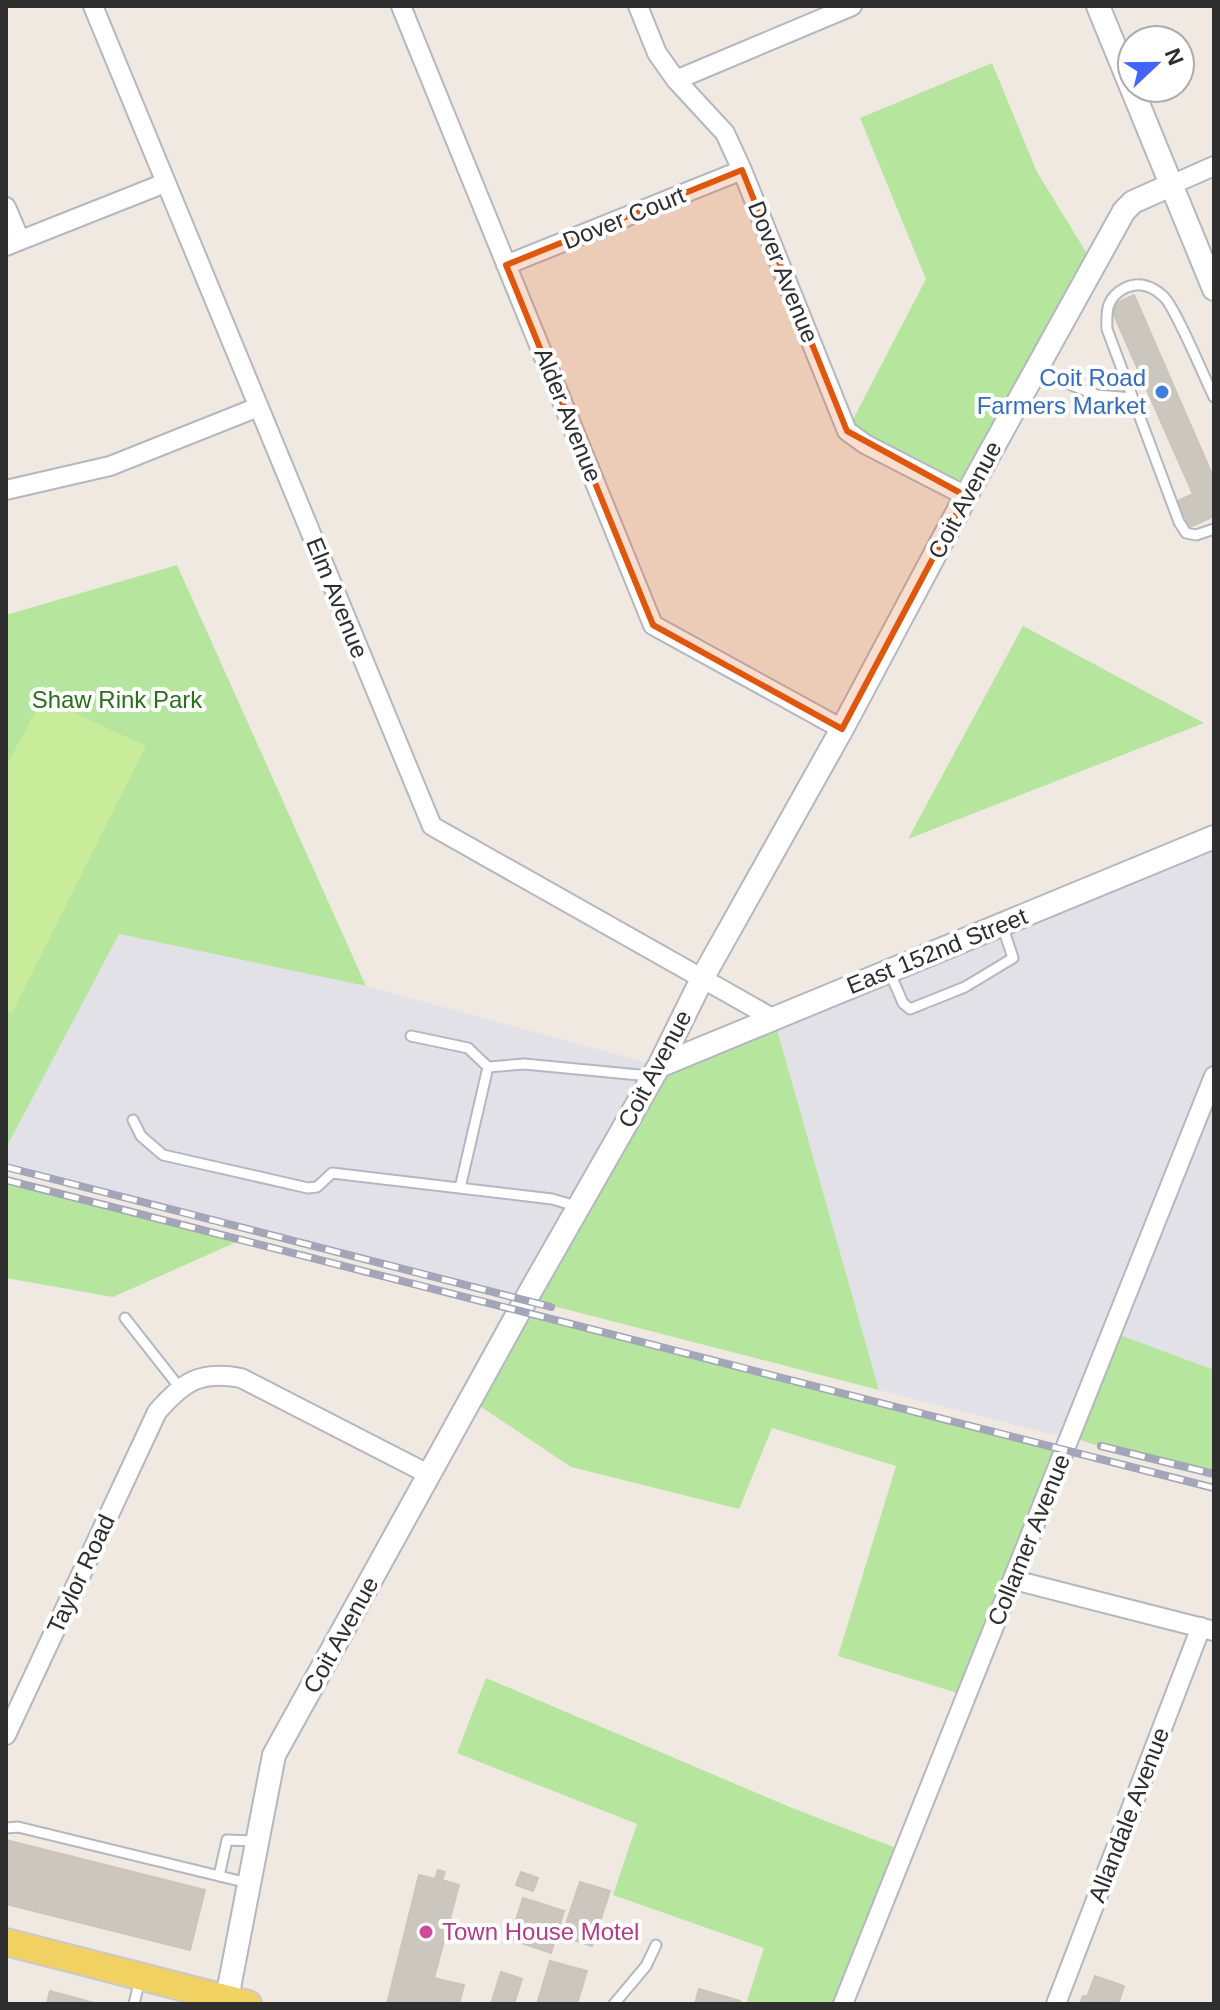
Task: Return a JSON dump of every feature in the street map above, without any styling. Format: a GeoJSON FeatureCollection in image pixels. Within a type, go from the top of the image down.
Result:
{"type":"FeatureCollection","features":[{"type":"Feature","properties":{"kind":"main road"},"geometry":{"type":"LineString","coordinates":[[7,1946],[140,1976],[200,1998],[238,2001]]}},
{"type":"Feature","properties":{"kind":"street","name":"Elm Avenue"},"geometry":{"type":"LineString","coordinates":[[93,6],[432,826],[774,1019]]}},
{"type":"Feature","properties":{"kind":"street","name":"Alder Avenue"},"geometry":{"type":"LineString","coordinates":[[401,6],[653,625],[842,729]]}},
{"type":"Feature","properties":{"kind":"street","name":"Dover Avenue"},"geometry":{"type":"LineString","coordinates":[[638,6],[657,53],[676,80],[725,133],[847,431],[865,444],[966,496]]}},
{"type":"Feature","properties":{"kind":"street"},"geometry":{"type":"LineString","coordinates":[[676,80],[852,6]]}},
{"type":"Feature","properties":{"kind":"street"},"geometry":{"type":"LineString","coordinates":[[1098,6],[1214,289]]}},
{"type":"Feature","properties":{"kind":"street"},"geometry":{"type":"LineString","coordinates":[[1171,185],[1214,166]]}},
{"type":"Feature","properties":{"kind":"street","name":"Dover Court"},"geometry":{"type":"LineString","coordinates":[[506,265],[742,170]]}},
{"type":"Feature","properties":{"kind":"street"},"geometry":{"type":"LineString","coordinates":[[6,207],[13,243],[165,183]]}},
{"type":"Feature","properties":{"kind":"street","name":"Coit Avenue"},"geometry":{"type":"LineString","coordinates":[[238,2001],[251,1884],[274,1755],[656,1072],[703,977],[1124,211],[1133,202],[1171,185]]}},
{"type":"Feature","properties":{"kind":"street"},"geometry":{"type":"LineString","coordinates":[[6,490],[110,466],[258,407]]}},
{"type":"Feature","properties":{"kind":"street","name":"East 152nd Street"},"geometry":{"type":"LineString","coordinates":[[656,1072],[774,1019],[1214,837]]}},
{"type":"Feature","properties":{"kind":"street","name":"Collamer Avenue"},"geometry":{"type":"LineString","coordinates":[[843,2004],[1214,1076]]}},
{"type":"Feature","properties":{"kind":"street"},"geometry":{"type":"LineString","coordinates":[[180,1388],[199,1377],[241,1378],[430,1475]]}},
{"type":"Feature","properties":{"kind":"street","name":"Taylor Road"},"geometry":{"type":"LineString","coordinates":[[6,1735],[157,1412],[180,1388]]}},
{"type":"Feature","properties":{"kind":"street"},"geometry":{"type":"LineString","coordinates":[[1014,1580],[1208,1629]]}},
{"type":"Feature","properties":{"kind":"street","name":"Allandale Avenue"},"geometry":{"type":"LineString","coordinates":[[1056,2004],[1208,1629]]}},
{"type":"Feature","properties":{"kind":"lane"},"geometry":{"type":"LineString","coordinates":[[1214,397],[1166,298],[1143,284],[1132,284],[1109,301],[1107,329],[1179,522],[1186,533],[1196,535],[1214,529]]}},
{"type":"Feature","properties":{"kind":"lane"},"geometry":{"type":"LineString","coordinates":[[1035,371],[1097,395],[1132,398]]}},
{"type":"Feature","properties":{"kind":"lane"},"geometry":{"type":"LineString","coordinates":[[889,971],[903,1003],[910,1009],[965,987],[1013,958],[1002,925]]}},
{"type":"Feature","properties":{"kind":"lane"},"geometry":{"type":"LineString","coordinates":[[411,1036],[468,1048],[488,1067],[524,1064],[656,1072]]}},
{"type":"Feature","properties":{"kind":"lane"},"geometry":{"type":"LineString","coordinates":[[460,1188],[488,1067]]}},
{"type":"Feature","properties":{"kind":"lane"},"geometry":{"type":"LineString","coordinates":[[133,1120],[141,1136],[163,1155],[308,1188],[317,1187],[332,1173],[552,1199],[579,1207]]}},
{"type":"Feature","properties":{"kind":"lane"},"geometry":{"type":"LineString","coordinates":[[125,1318],[180,1388]]}},
{"type":"Feature","properties":{"kind":"lane"},"geometry":{"type":"LineString","coordinates":[[6,1828],[18,1827],[251,1884]]}},
{"type":"Feature","properties":{"kind":"lane"},"geometry":{"type":"LineString","coordinates":[[219,1876],[227,1840],[259,1841]]}},
{"type":"Feature","properties":{"kind":"lane"},"geometry":{"type":"LineString","coordinates":[[614,2004],[646,1966],[656,1945]]}},
{"type":"Feature","properties":{"kind":"lane"},"geometry":{"type":"LineString","coordinates":[[134,2004],[140,1976]]}},
{"type":"Feature","properties":{"kind":"highlighted area"},"geometry":{"type":"Polygon","coordinates":[[[742,170],[847,431],[966,496],[842,729],[653,625],[506,265],[742,170]]]}},
{"type":"Feature","properties":{"kind":"shaded area"},"geometry":{"type":"Polygon","coordinates":[[[1214,837],[1214,1370],[1112,1332],[1070,1436],[1051,1434],[879,1390],[774,1019],[1214,837]]]}},
{"type":"Feature","properties":{"kind":"shaded area"},"geometry":{"type":"Polygon","coordinates":[[[119,934],[366,986],[659,1066],[526,1299],[6,1167],[6,1148],[13,1131],[119,934]]]}},
{"type":"Feature","properties":{"kind":"green space"},"geometry":{"type":"Polygon","coordinates":[[[992,63],[1037,172],[1094,265],[966,496],[847,431],[926,279],[860,118],[992,63]]]}},
{"type":"Feature","properties":{"kind":"green space","name":"Shaw Rink Park"},"geometry":{"type":"Polygon","coordinates":[[[177,565],[366,986],[119,934],[6,1148],[6,615],[177,565]]]}},
{"type":"Feature","properties":{"kind":"green space"},"geometry":{"type":"Polygon","coordinates":[[[1023,626],[1204,723],[908,839],[1023,626]]]}},
{"type":"Feature","properties":{"kind":"green space"},"geometry":{"type":"Polygon","coordinates":[[[43,698],[146,746],[12,1013],[6,1011],[6,766],[43,698]]]}},
{"type":"Feature","properties":{"kind":"green space"},"geometry":{"type":"Polygon","coordinates":[[[774,1019],[879,1390],[526,1299],[659,1066],[774,1019]]]}},
{"type":"Feature","properties":{"kind":"green space"},"geometry":{"type":"Polygon","coordinates":[[[6,1180],[241,1240],[113,1297],[6,1278],[6,1180]]]}},
{"type":"Feature","properties":{"kind":"green space"},"geometry":{"type":"Polygon","coordinates":[[[518,1313],[550,1318],[1065,1449],[967,1696],[838,1656],[896,1466],[772,1428],[739,1509],[571,1467],[471,1400],[518,1313]]]}},
{"type":"Feature","properties":{"kind":"green space"},"geometry":{"type":"Polygon","coordinates":[[[1112,1332],[1214,1370],[1214,1474],[1070,1436],[1112,1332]]]}},
{"type":"Feature","properties":{"kind":"green space"},"geometry":{"type":"Polygon","coordinates":[[[486,1678],[792,1808],[904,1851],[843,2004],[756,2004],[747,2001],[764,1948],[613,1895],[637,1824],[457,1753],[486,1678]]]}},
{"type":"Feature","properties":{"kind":"building","name":"Coit Road Farmers Market"},"geometry":{"type":"Polygon","coordinates":[[[1134,295],[1214,479],[1214,516],[1188,528],[1176,502],[1193,494],[1110,306],[1134,295]]]}},
{"type":"Feature","properties":{"kind":"building"},"geometry":{"type":"Polygon","coordinates":[[[6,1840],[205,1890],[190,1950],[6,1904],[6,1840]]]}},
{"type":"Feature","properties":{"kind":"building","name":"Town House Motel"},"geometry":{"type":"Polygon","coordinates":[[[438,1870],[445,1872],[442,1880],[459,1885],[434,1978],[446,1981],[440,2004],[387,2004],[419,1875],[435,1879],[438,1870]]]}},
{"type":"Feature","properties":{"kind":"building"},"geometry":{"type":"Polygon","coordinates":[[[521,1872],[538,1878],[533,1891],[516,1885],[521,1872]]]}},
{"type":"Feature","properties":{"kind":"building"},"geometry":{"type":"Polygon","coordinates":[[[580,1882],[610,1891],[592,1946],[562,1936],[580,1882]]]}},
{"type":"Feature","properties":{"kind":"building"},"geometry":{"type":"Polygon","coordinates":[[[523,1898],[564,1911],[551,1953],[510,1939],[523,1898]]]}},
{"type":"Feature","properties":{"kind":"building"},"geometry":{"type":"Polygon","coordinates":[[[550,1961],[587,1971],[577,2004],[537,2004],[550,1961]]]}},
{"type":"Feature","properties":{"kind":"building"},"geometry":{"type":"Polygon","coordinates":[[[501,1972],[522,1979],[514,2004],[491,2004],[501,1972]]]}},
{"type":"Feature","properties":{"kind":"building"},"geometry":{"type":"Polygon","coordinates":[[[1095,1976],[1124,1986],[1118,2004],[1080,2004],[1083,1996],[1087,1997],[1095,1976]]]}},
{"type":"Feature","properties":{"kind":"building"},"geometry":{"type":"Polygon","coordinates":[[[446,1981],[464,1985],[459,2004],[440,2004],[446,1981]]]}},
{"type":"Feature","properties":{"kind":"building"},"geometry":{"type":"Polygon","coordinates":[[[699,1989],[740,2001],[739,2004],[695,2004],[699,1989]]]}},
{"type":"Feature","properties":{"kind":"building"},"geometry":{"type":"Polygon","coordinates":[[[50,1991],[98,2004],[47,2004],[50,1991]]]}},
{"type":"Feature","properties":{"kind":"railway"},"geometry":{"type":"LineString","coordinates":[[6,1167],[551,1307]]}},
{"type":"Feature","properties":{"kind":"railway"},"geometry":{"type":"LineString","coordinates":[[6,1180],[1214,1488]]}},
{"type":"Feature","properties":{"kind":"railway"},"geometry":{"type":"LineString","coordinates":[[1101,1446],[1214,1474]]}},
{"type":"Feature","properties":{"kind":"place","name":"Coit Road Farmers Market"},"geometry":{"type":"Point","coordinates":[1162,392]}},
{"type":"Feature","properties":{"kind":"place","name":"Town House Motel"},"geometry":{"type":"Point","coordinates":[426,1932]}}]}
